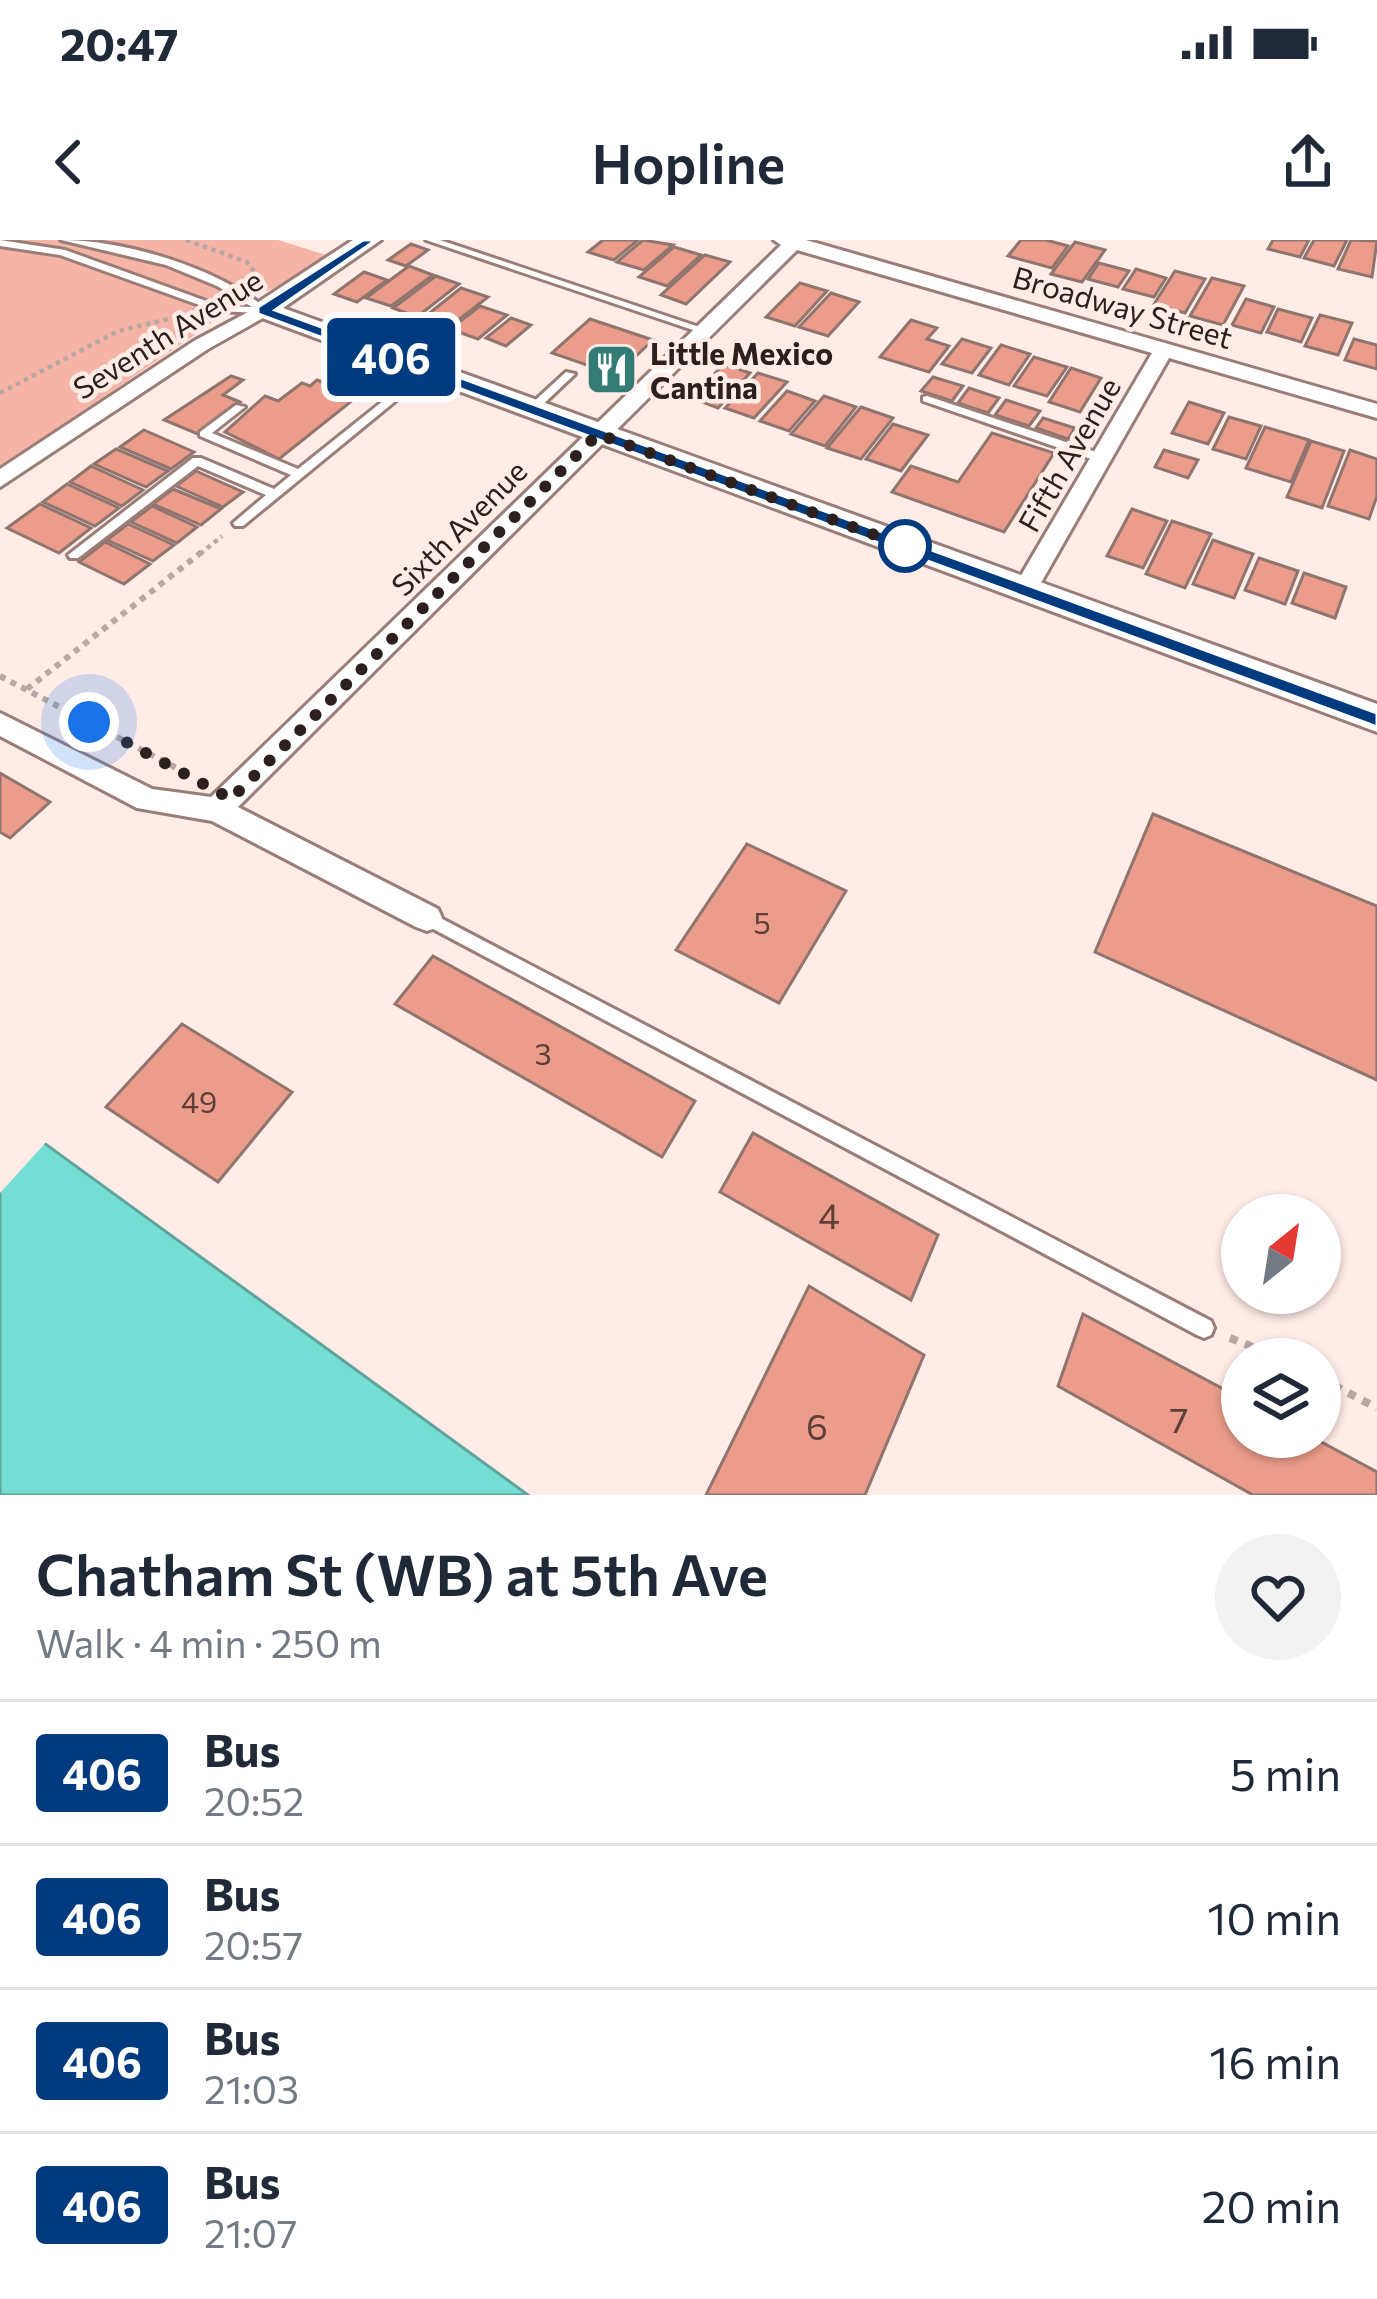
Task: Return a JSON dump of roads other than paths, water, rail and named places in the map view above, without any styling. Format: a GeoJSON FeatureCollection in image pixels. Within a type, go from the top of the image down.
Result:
{"type":"FeatureCollection","features":[{"type":"Feature","properties":{"kind":"street","name":"Seventh Avenue"},"geometry":{"type":"LineString","coordinates":[[0,480],[265,299],[369,240]]}},
{"type":"Feature","properties":{"kind":"street","name":"Sixth Avenue"},"geometry":{"type":"LineString","coordinates":[[224,804],[791,241]]}},
{"type":"Feature","properties":{"kind":"street","name":"Broadway Street"},"geometry":{"type":"LineString","coordinates":[[791,241],[1377,411]]}},
{"type":"Feature","properties":{"kind":"street"},"geometry":{"type":"LineString","coordinates":[[265,299],[427,370],[1377,718]]}},
{"type":"Feature","properties":{"kind":"street","name":"Fifth Avenue"},"geometry":{"type":"LineString","coordinates":[[1025,589],[1164,349]]}},
{"type":"Feature","properties":{"kind":"street"},"geometry":{"type":"LineString","coordinates":[[0,723],[146,800],[224,804],[427,918]]}},
{"type":"Feature","properties":{"kind":"lane"},"geometry":{"type":"LineString","coordinates":[[66,240],[122,250],[265,299]]}},
{"type":"Feature","properties":{"kind":"lane"},"geometry":{"type":"LineString","coordinates":[[431,240],[703,330]]}},
{"type":"Feature","properties":{"kind":"lane"},"geometry":{"type":"LineString","coordinates":[[0,243],[86,260],[219,308],[265,299]]}},
{"type":"Feature","properties":{"kind":"lane"},"geometry":{"type":"LineString","coordinates":[[238,523],[427,370]]}},
{"type":"Feature","properties":{"kind":"lane"},"geometry":{"type":"LineString","coordinates":[[532,409],[570,374]]}},
{"type":"Feature","properties":{"kind":"lane"},"geometry":{"type":"LineString","coordinates":[[927,400],[1100,458]]}},
{"type":"Feature","properties":{"kind":"lane"},"geometry":{"type":"LineString","coordinates":[[240,407],[204,434],[299,474]]}},
{"type":"Feature","properties":{"kind":"lane"},"geometry":{"type":"LineString","coordinates":[[74,555],[197,461],[275,494]]}},
{"type":"Feature","properties":{"kind":"lane"},"geometry":{"type":"LineString","coordinates":[[427,918],[1204,1328]]}},
{"type":"Feature","properties":{"kind":"water"},"geometry":{"type":"Polygon","coordinates":[[[0,1111],[528,1495],[0,1495],[0,1111]]]}},
{"type":"Feature","properties":{"kind":"place","name":"Little Mexico Cantina"},"geometry":{"type":"Point","coordinates":[611,369]}}]}
